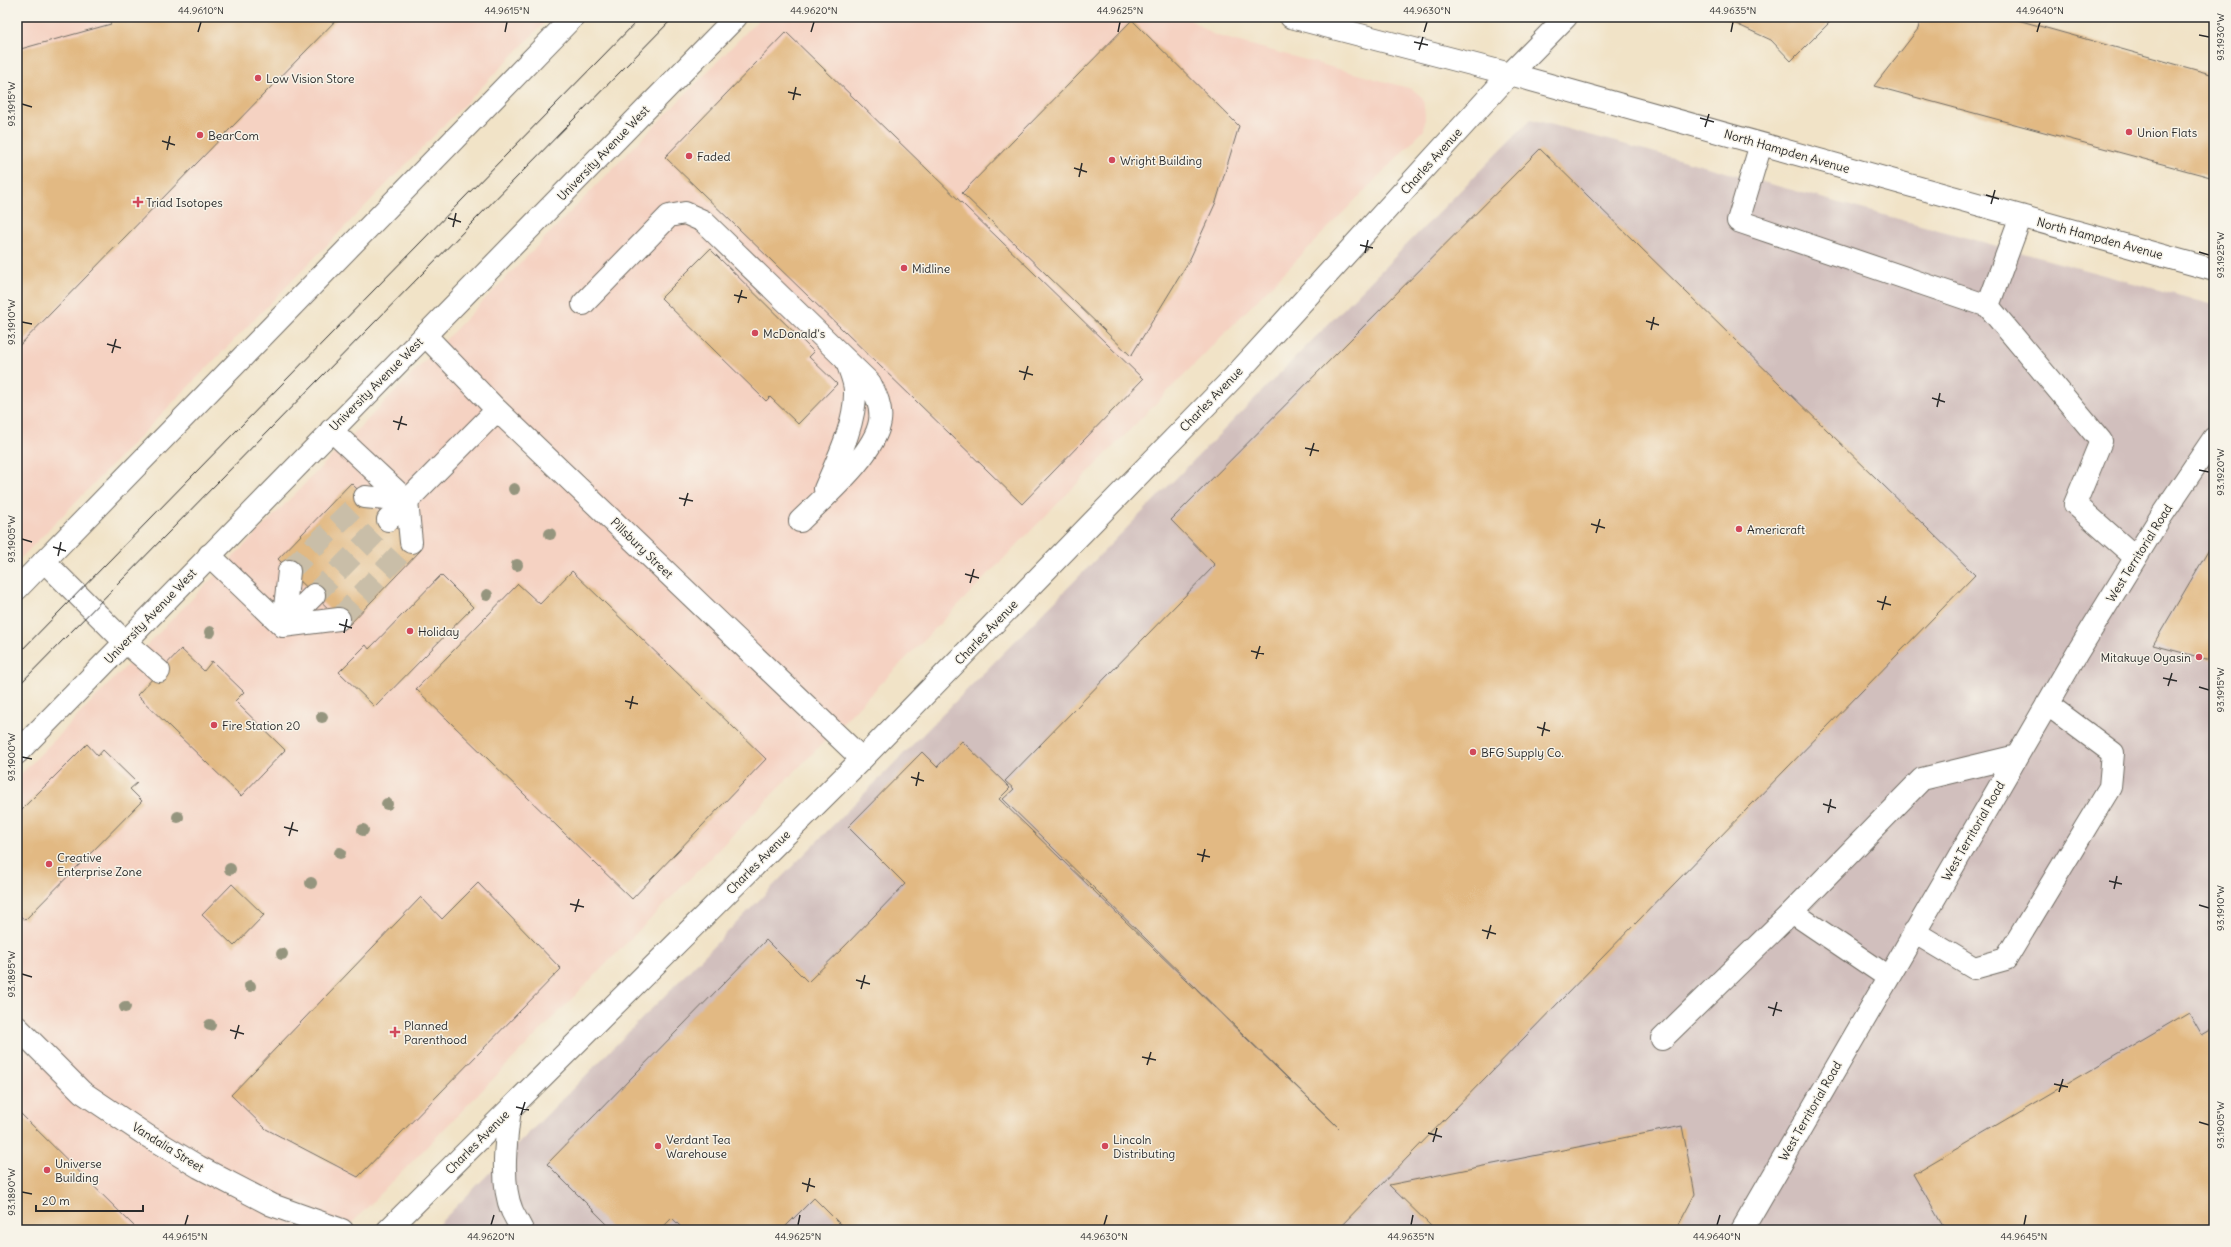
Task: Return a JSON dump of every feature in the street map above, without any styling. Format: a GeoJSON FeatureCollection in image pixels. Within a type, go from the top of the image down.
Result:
{"type":"FeatureCollection","features":[{"type":"Feature","properties":{"kind":"street"},"geometry":{"type":"LineString","coordinates":[[17,589],[573,17]]}},
{"type":"Feature","properties":{"kind":"street","name":"University Avenue West"},"geometry":{"type":"LineString","coordinates":[[17,753],[124,641],[736,17]]}},
{"type":"Feature","properties":{"kind":"street","name":"North Hampden Avenue"},"geometry":{"type":"LineString","coordinates":[[1291,17],[1510,74],[2214,270]]}},
{"type":"Feature","properties":{"kind":"street","name":"Charles Avenue"},"geometry":{"type":"LineString","coordinates":[[388,1230],[862,759],[1233,378],[1510,74],[1566,17]]}},
{"type":"Feature","properties":{"kind":"street"},"geometry":{"type":"LineString","coordinates":[[1761,144],[1738,221],[1988,306],[2101,441],[2075,504],[2135,557]]}},
{"type":"Feature","properties":{"kind":"street"},"geometry":{"type":"LineString","coordinates":[[583,304],[669,216],[685,213],[703,221],[870,383],[879,400],[880,421],[874,439],[863,457],[800,521]]}},
{"type":"Feature","properties":{"kind":"street"},"geometry":{"type":"LineString","coordinates":[[1988,306],[2021,216]]}},
{"type":"Feature","properties":{"kind":"street","name":"Pillsbury Street"},"geometry":{"type":"LineString","coordinates":[[425,335],[497,410],[862,759]]}},
{"type":"Feature","properties":{"kind":"street"},"geometry":{"type":"LineString","coordinates":[[820,501],[842,449],[853,412],[855,391],[847,361]]}},
{"type":"Feature","properties":{"kind":"street"},"geometry":{"type":"LineString","coordinates":[[388,520],[497,410]]}},
{"type":"Feature","properties":{"kind":"street"},"geometry":{"type":"LineString","coordinates":[[331,430],[407,501],[411,542]]}},
{"type":"Feature","properties":{"kind":"street","name":"West Territorial Road"},"geometry":{"type":"LineString","coordinates":[[1742,1230],[2047,704],[2135,557],[2214,438]]}},
{"type":"Feature","properties":{"kind":"street"},"geometry":{"type":"LineString","coordinates":[[365,497],[407,501]]}},
{"type":"Feature","properties":{"kind":"street"},"geometry":{"type":"LineString","coordinates":[[209,555],[283,626]]}},
{"type":"Feature","properties":{"kind":"street"},"geometry":{"type":"LineString","coordinates":[[44,561],[124,641],[159,671]]}},
{"type":"Feature","properties":{"kind":"street"},"geometry":{"type":"LineString","coordinates":[[283,626],[289,571]]}},
{"type":"Feature","properties":{"kind":"street"},"geometry":{"type":"LineString","coordinates":[[283,626],[314,595]]}},
{"type":"Feature","properties":{"kind":"street"},"geometry":{"type":"LineString","coordinates":[[283,626],[339,619]]}},
{"type":"Feature","properties":{"kind":"street"},"geometry":{"type":"LineString","coordinates":[[1914,932],[1974,968],[2006,959],[2110,786],[2113,753],[2047,704]]}},
{"type":"Feature","properties":{"kind":"street"},"geometry":{"type":"LineString","coordinates":[[1662,1039],[1792,912],[1922,779],[2017,756]]}},
{"type":"Feature","properties":{"kind":"street"},"geometry":{"type":"LineString","coordinates":[[1792,912],[1888,977]]}},
{"type":"Feature","properties":{"kind":"street","name":"Vandalia Street"},"geometry":{"type":"LineString","coordinates":[[17,1027],[82,1092],[146,1134],[199,1167],[272,1205],[342,1230]]}},
{"type":"Feature","properties":{"kind":"street"},"geometry":{"type":"LineString","coordinates":[[510,1108],[505,1146],[506,1179],[512,1210],[522,1230]]}},
{"type":"Feature","properties":{"kind":"shaded area"},"geometry":{"type":"Polygon","coordinates":[[[17,17],[550,17],[17,562],[17,17]]]}},
{"type":"Feature","properties":{"kind":"shaded area"},"geometry":{"type":"Polygon","coordinates":[[[761,17],[1186,17],[1214,35],[1412,89],[1423,98],[1425,116],[1424,130],[345,1230],[17,1230],[17,778],[761,17]]]}},
{"type":"Feature","properties":{"kind":"shaded area"},"geometry":{"type":"Polygon","coordinates":[[[1531,119],[2214,305],[2214,1230],[433,1230],[1531,119]]]}},
{"type":"Feature","properties":{"kind":"building"},"geometry":{"type":"Polygon","coordinates":[[[109,17],[339,17],[17,348],[17,120],[20,119],[17,107],[17,50],[111,24],[109,17]]]}},
{"type":"Feature","properties":{"kind":"building"},"geometry":{"type":"Polygon","coordinates":[[[1721,17],[1835,17],[1791,61],[1771,40],[1721,17]]]}},
{"type":"Feature","properties":{"kind":"building","name":"Union Flats"},"geometry":{"type":"Polygon","coordinates":[[[1921,17],[2007,17],[2214,75],[2214,178],[1874,86],[1918,29],[1921,17]]]}},
{"type":"Feature","properties":{"kind":"building","name":"Wright Building"},"geometry":{"type":"Polygon","coordinates":[[[1132,20],[1239,126],[1216,202],[1189,261],[1131,356],[962,193],[1132,20]]]}},
{"type":"Feature","properties":{"kind":"building","name":"Midline"},"geometry":{"type":"Polygon","coordinates":[[[786,32],[1143,379],[1022,504],[665,157],[786,32]]]}},
{"type":"Feature","properties":{"kind":"building"},"geometry":{"type":"Polygon","coordinates":[[[1540,149],[1975,575],[1337,1230],[846,1230],[814,1198],[782,1230],[684,1230],[672,1218],[660,1230],[613,1230],[547,1164],[766,940],[808,982],[845,946],[905,884],[848,827],[922,752],[937,767],[962,741],[1010,788],[999,799],[1339,1128],[1003,799],[1014,789],[1005,781],[1215,565],[1171,520],[1540,149]]]}},
{"type":"Feature","properties":{"kind":"building"},"geometry":{"type":"Polygon","coordinates":[[[710,249],[814,352],[809,357],[837,384],[798,424],[770,397],[766,401],[661,298],[710,249]]]}},
{"type":"Feature","properties":{"kind":"building"},"geometry":{"type":"Polygon","coordinates":[[[351,483],[420,551],[347,627],[278,559],[351,483]]]}},
{"type":"Feature","properties":{"kind":"building"},"geometry":{"type":"Polygon","coordinates":[[[2214,541],[2214,661],[2153,645],[2214,541]]]}},
{"type":"Feature","properties":{"kind":"building"},"geometry":{"type":"Polygon","coordinates":[[[572,571],[766,759],[632,899],[416,689],[518,584],[540,604],[572,571]]]}},
{"type":"Feature","properties":{"kind":"building"},"geometry":{"type":"Polygon","coordinates":[[[441,575],[473,607],[375,707],[339,672],[366,645],[369,649],[441,575]]]}},
{"type":"Feature","properties":{"kind":"building","name":"Fire Station 20"},"geometry":{"type":"Polygon","coordinates":[[[181,649],[204,671],[212,661],[244,692],[235,701],[285,750],[241,796],[137,695],[181,649]]]}},
{"type":"Feature","properties":{"kind":"building","name":"Creative Enterprise Zone"},"geometry":{"type":"Polygon","coordinates":[[[87,744],[98,756],[103,750],[137,783],[130,789],[142,801],[25,920],[17,913],[17,814],[87,744]]]}},
{"type":"Feature","properties":{"kind":"building","name":"Planned Parenthood"},"geometry":{"type":"Polygon","coordinates":[[[478,883],[561,969],[358,1177],[266,1129],[231,1095],[421,897],[442,919],[478,883]]]}},
{"type":"Feature","properties":{"kind":"building"},"geometry":{"type":"Polygon","coordinates":[[[232,884],[264,915],[234,946],[202,915],[232,884]]]}},
{"type":"Feature","properties":{"kind":"building"},"geometry":{"type":"Polygon","coordinates":[[[2189,1012],[2202,1035],[2214,1028],[2214,1230],[1941,1230],[1944,1228],[1913,1174],[2189,1012]]]}},
{"type":"Feature","properties":{"kind":"building","name":"Universe Building"},"geometry":{"type":"Polygon","coordinates":[[[17,1110],[138,1230],[17,1230],[17,1110]]]}},
{"type":"Feature","properties":{"kind":"building"},"geometry":{"type":"Polygon","coordinates":[[[1682,1126],[1695,1194],[1676,1230],[1435,1230],[1389,1185],[1682,1126]]]}},
{"type":"Feature","properties":{"kind":"tunnel"},"geometry":{"type":"LineString","coordinates":[[289,571],[365,497]]}},
{"type":"Feature","properties":{"kind":"tunnel"},"geometry":{"type":"LineString","coordinates":[[314,595],[388,520]]}},
{"type":"Feature","properties":{"kind":"tunnel"},"geometry":{"type":"LineString","coordinates":[[339,619],[411,542]]}},
{"type":"Feature","properties":{"kind":"tram line"},"geometry":{"type":"LineString","coordinates":[[17,655],[641,17]]}},
{"type":"Feature","properties":{"kind":"tram line"},"geometry":{"type":"LineString","coordinates":[[17,687],[674,17]]}},
{"type":"Feature","properties":{"kind":"place","name":"Low Vision Store"},"geometry":{"type":"Point","coordinates":[258,78]}},
{"type":"Feature","properties":{"kind":"place","name":"Union Flats"},"geometry":{"type":"Point","coordinates":[2129,132]}},
{"type":"Feature","properties":{"kind":"place","name":"BearCom"},"geometry":{"type":"Point","coordinates":[200,135]}},
{"type":"Feature","properties":{"kind":"place","name":"Faded"},"geometry":{"type":"Point","coordinates":[689,156]}},
{"type":"Feature","properties":{"kind":"place","name":"Wright Building"},"geometry":{"type":"Point","coordinates":[1112,160]}},
{"type":"Feature","properties":{"kind":"place","name":"Triad Isotopes"},"geometry":{"type":"Point","coordinates":[138,202]}},
{"type":"Feature","properties":{"kind":"place","name":"Midline"},"geometry":{"type":"Point","coordinates":[904,268]}},
{"type":"Feature","properties":{"kind":"place","name":"McDonald's"},"geometry":{"type":"Point","coordinates":[755,333]}},
{"type":"Feature","properties":{"kind":"place","name":"Americraft"},"geometry":{"type":"Point","coordinates":[1739,529]}},
{"type":"Feature","properties":{"kind":"place","name":"Holiday"},"geometry":{"type":"Point","coordinates":[410,631]}},
{"type":"Feature","properties":{"kind":"place","name":"Mitakuye Oyasin"},"geometry":{"type":"Point","coordinates":[2199,657]}},
{"type":"Feature","properties":{"kind":"place","name":"Fire Station 20"},"geometry":{"type":"Point","coordinates":[214,725]}},
{"type":"Feature","properties":{"kind":"place","name":"BFG Supply Co."},"geometry":{"type":"Point","coordinates":[1473,752]}},
{"type":"Feature","properties":{"kind":"place","name":"Creative Enterprise Zone"},"geometry":{"type":"Point","coordinates":[49,864]}},
{"type":"Feature","properties":{"kind":"place","name":"Planned Parenthood"},"geometry":{"type":"Point","coordinates":[395,1032]}},
{"type":"Feature","properties":{"kind":"place","name":"Verdant Tea Warehouse"},"geometry":{"type":"Point","coordinates":[658,1146]}},
{"type":"Feature","properties":{"kind":"place","name":"Lincoln Distributing"},"geometry":{"type":"Point","coordinates":[1105,1146]}},
{"type":"Feature","properties":{"kind":"place","name":"Universe Building"},"geometry":{"type":"Point","coordinates":[47,1170]}}]}
